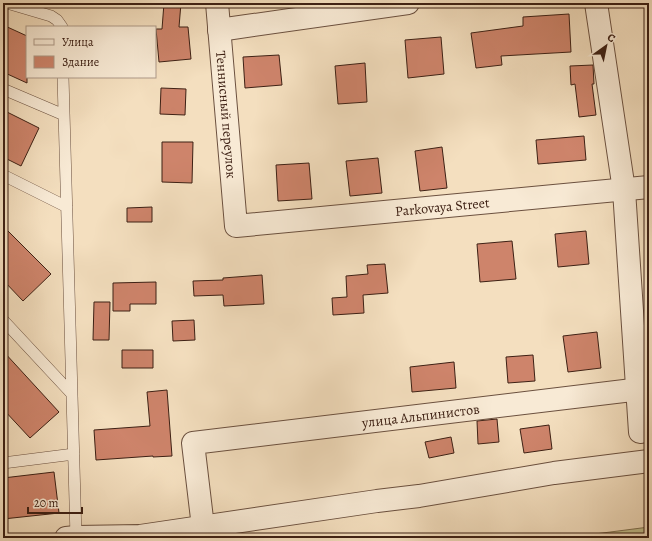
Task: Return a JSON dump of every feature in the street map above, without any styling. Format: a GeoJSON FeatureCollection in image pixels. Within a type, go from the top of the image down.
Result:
{"type":"FeatureCollection","features":[{"type":"Feature","properties":{"kind":"street","name":"Теннисный переулок"},"geometry":{"type":"LineString","coordinates":[[217,3],[236,226]]}},
{"type":"Feature","properties":{"kind":"street"},"geometry":{"type":"LineString","coordinates":[[219,30],[408,3]]}},
{"type":"Feature","properties":{"kind":"street"},"geometry":{"type":"LineString","coordinates":[[596,3],[624,190],[643,388],[640,432]]}},
{"type":"Feature","properties":{"kind":"street","name":"Parkovaya Street"},"geometry":{"type":"LineString","coordinates":[[236,226],[649,187]]}},
{"type":"Feature","properties":{"kind":"street","name":"улица Альпинистов"},"geometry":{"type":"LineString","coordinates":[[204,527],[193,443],[643,388]]}},
{"type":"Feature","properties":{"kind":"street"},"geometry":{"type":"LineString","coordinates":[[71,537],[140,536],[419,496],[554,473],[649,461]]}},
{"type":"Feature","properties":{"kind":"lane"},"geometry":{"type":"LineString","coordinates":[[7,3],[51,16],[57,20],[61,26]]}},
{"type":"Feature","properties":{"kind":"lane"},"geometry":{"type":"LineString","coordinates":[[63,78],[74,454],[71,537]]}},
{"type":"Feature","properties":{"kind":"lane"},"geometry":{"type":"LineString","coordinates":[[3,89],[64,115]]}},
{"type":"Feature","properties":{"kind":"lane"},"geometry":{"type":"LineString","coordinates":[[3,176],[67,207]]}},
{"type":"Feature","properties":{"kind":"lane"},"geometry":{"type":"LineString","coordinates":[[3,320],[72,394]]}},
{"type":"Feature","properties":{"kind":"lane"},"geometry":{"type":"LineString","coordinates":[[3,463],[74,454]]}},
{"type":"Feature","properties":{"kind":"shaded area"},"geometry":{"type":"Polygon","coordinates":[[[649,527],[649,538],[564,538],[649,527]]]}},
{"type":"Feature","properties":{"kind":"building"},"geometry":{"type":"Polygon","coordinates":[[[164,3],[181,3],[179,27],[188,27],[191,59],[159,62],[156,29],[162,29],[164,3]]]}},
{"type":"Feature","properties":{"kind":"building"},"geometry":{"type":"Polygon","coordinates":[[[569,14],[571,52],[501,56],[502,65],[476,68],[471,33],[523,26],[523,17],[569,14]]]}},
{"type":"Feature","properties":{"kind":"building"},"geometry":{"type":"Polygon","coordinates":[[[3,25],[26,36],[27,83],[3,72],[3,25]]]}},
{"type":"Feature","properties":{"kind":"building"},"geometry":{"type":"Polygon","coordinates":[[[441,37],[444,74],[408,78],[405,40],[441,37]]]}},
{"type":"Feature","properties":{"kind":"building"},"geometry":{"type":"Polygon","coordinates":[[[279,55],[282,85],[245,88],[243,57],[279,55]]]}},
{"type":"Feature","properties":{"kind":"building"},"geometry":{"type":"Polygon","coordinates":[[[365,63],[367,102],[338,104],[335,66],[365,63]]]}},
{"type":"Feature","properties":{"kind":"building"},"geometry":{"type":"Polygon","coordinates":[[[593,65],[594,84],[592,84],[596,115],[579,117],[575,84],[571,85],[570,66],[593,65]]]}},
{"type":"Feature","properties":{"kind":"building"},"geometry":{"type":"Polygon","coordinates":[[[161,88],[186,89],[185,115],[160,114],[161,88]]]}},
{"type":"Feature","properties":{"kind":"building"},"geometry":{"type":"Polygon","coordinates":[[[3,110],[39,128],[21,166],[3,157],[3,110]]]}},
{"type":"Feature","properties":{"kind":"building"},"geometry":{"type":"Polygon","coordinates":[[[584,136],[586,160],[538,164],[536,140],[584,136]]]}},
{"type":"Feature","properties":{"kind":"building"},"geometry":{"type":"Polygon","coordinates":[[[162,142],[193,142],[192,183],[162,182],[162,142]]]}},
{"type":"Feature","properties":{"kind":"building"},"geometry":{"type":"Polygon","coordinates":[[[442,147],[447,188],[420,191],[415,151],[442,147]]]}},
{"type":"Feature","properties":{"kind":"building"},"geometry":{"type":"Polygon","coordinates":[[[378,158],[382,193],[350,196],[346,161],[378,158]]]}},
{"type":"Feature","properties":{"kind":"building"},"geometry":{"type":"Polygon","coordinates":[[[309,163],[312,199],[278,201],[276,165],[309,163]]]}},
{"type":"Feature","properties":{"kind":"building"},"geometry":{"type":"Polygon","coordinates":[[[152,207],[152,222],[127,222],[127,208],[152,207]]]}},
{"type":"Feature","properties":{"kind":"building"},"geometry":{"type":"Polygon","coordinates":[[[3,226],[51,274],[23,301],[3,280],[3,226]]]}},
{"type":"Feature","properties":{"kind":"building"},"geometry":{"type":"Polygon","coordinates":[[[586,231],[589,264],[558,267],[555,234],[586,231]]]}},
{"type":"Feature","properties":{"kind":"building"},"geometry":{"type":"Polygon","coordinates":[[[512,241],[516,279],[480,282],[477,244],[512,241]]]}},
{"type":"Feature","properties":{"kind":"building"},"geometry":{"type":"Polygon","coordinates":[[[385,264],[388,293],[363,295],[364,313],[333,315],[332,298],[347,297],[346,276],[368,274],[367,265],[385,264]]]}},
{"type":"Feature","properties":{"kind":"building"},"geometry":{"type":"Polygon","coordinates":[[[262,275],[264,304],[224,306],[223,295],[194,296],[193,281],[223,280],[223,278],[262,275]]]}},
{"type":"Feature","properties":{"kind":"building"},"geometry":{"type":"Polygon","coordinates":[[[156,282],[156,304],[130,304],[130,311],[113,311],[113,283],[156,282]]]}},
{"type":"Feature","properties":{"kind":"building"},"geometry":{"type":"Polygon","coordinates":[[[94,302],[110,302],[109,340],[93,340],[94,302]]]}},
{"type":"Feature","properties":{"kind":"building"},"geometry":{"type":"Polygon","coordinates":[[[194,320],[195,340],[173,341],[172,321],[194,320]]]}},
{"type":"Feature","properties":{"kind":"building"},"geometry":{"type":"Polygon","coordinates":[[[597,332],[601,368],[568,372],[563,336],[597,332]]]}},
{"type":"Feature","properties":{"kind":"building"},"geometry":{"type":"Polygon","coordinates":[[[122,350],[153,350],[153,368],[122,368],[122,350]]]}},
{"type":"Feature","properties":{"kind":"building"},"geometry":{"type":"Polygon","coordinates":[[[3,351],[59,412],[30,438],[3,409],[3,351]]]}},
{"type":"Feature","properties":{"kind":"building"},"geometry":{"type":"Polygon","coordinates":[[[533,355],[535,381],[508,383],[506,357],[533,355]]]}},
{"type":"Feature","properties":{"kind":"building"},"geometry":{"type":"Polygon","coordinates":[[[454,362],[456,388],[412,392],[410,367],[454,362]]]}},
{"type":"Feature","properties":{"kind":"building"},"geometry":{"type":"Polygon","coordinates":[[[167,390],[172,456],[96,460],[94,430],[150,426],[147,392],[167,390]]]}},
{"type":"Feature","properties":{"kind":"building"},"geometry":{"type":"Polygon","coordinates":[[[497,419],[499,442],[478,444],[477,421],[497,419]]]}},
{"type":"Feature","properties":{"kind":"building"},"geometry":{"type":"Polygon","coordinates":[[[549,425],[552,449],[524,453],[520,429],[549,425]]]}},
{"type":"Feature","properties":{"kind":"building"},"geometry":{"type":"Polygon","coordinates":[[[451,437],[454,453],[429,458],[425,442],[451,437]]]}},
{"type":"Feature","properties":{"kind":"building"},"geometry":{"type":"Polygon","coordinates":[[[54,472],[59,513],[3,519],[3,478],[54,472]]]}}]}
